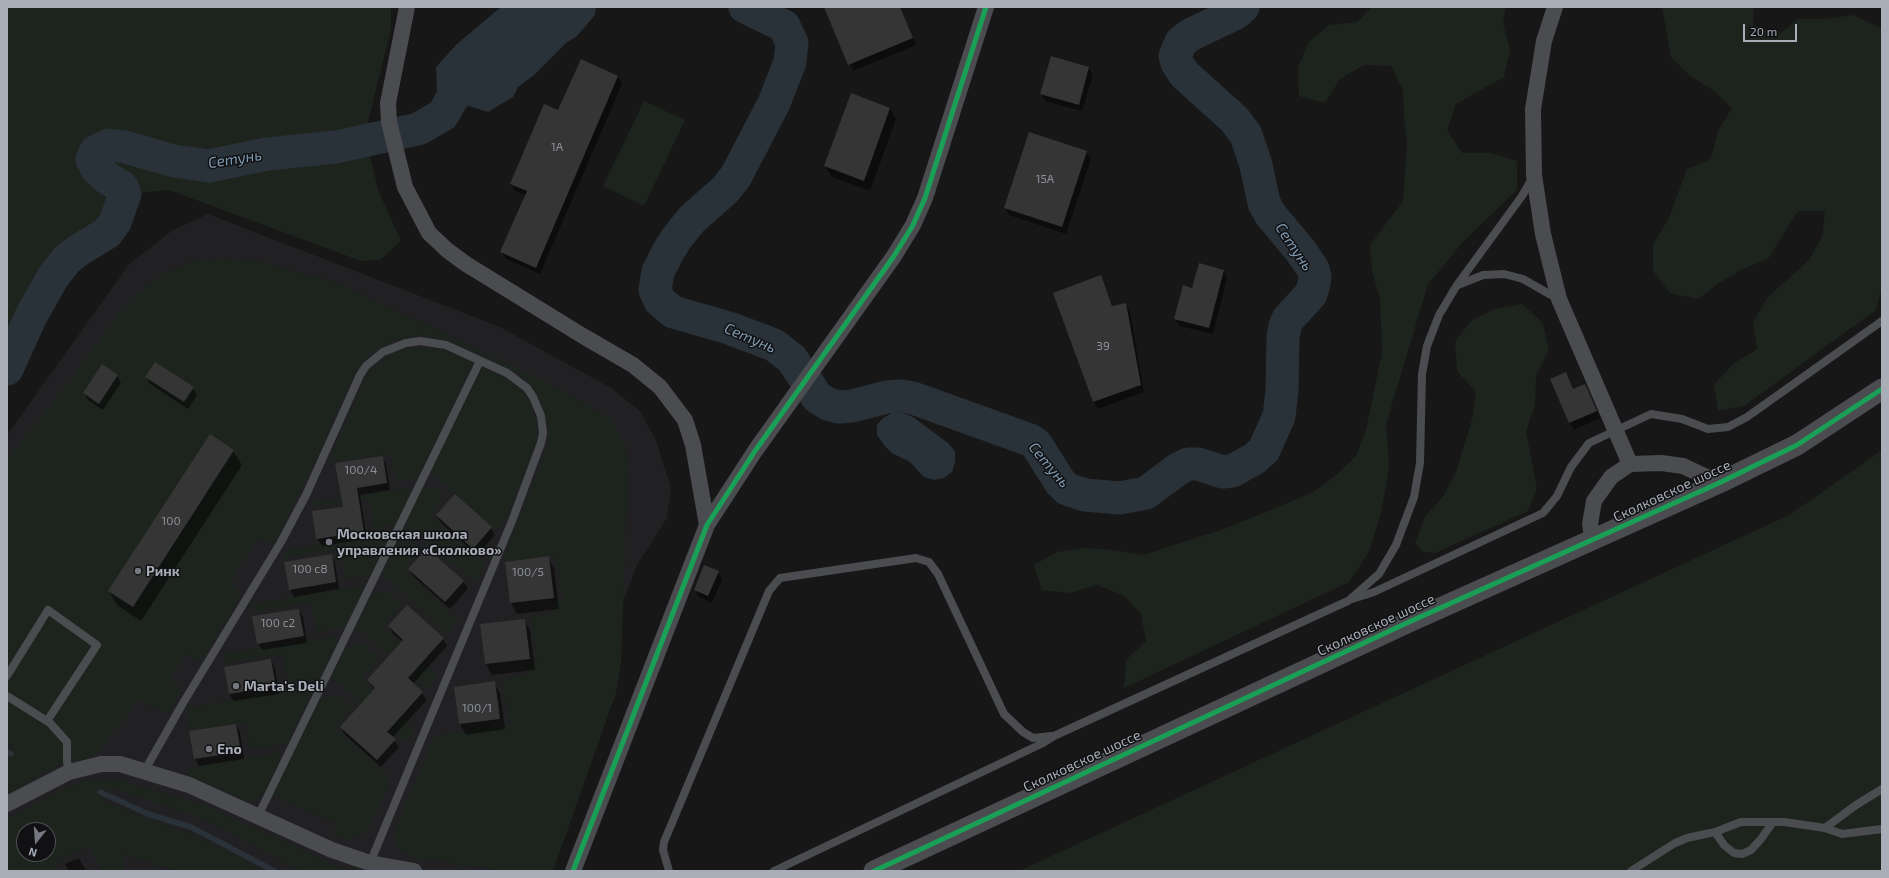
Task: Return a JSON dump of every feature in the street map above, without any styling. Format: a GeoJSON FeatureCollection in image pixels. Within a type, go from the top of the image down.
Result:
{"type":"FeatureCollection","features":[{"type":"Feature","properties":{"kind":"street"},"geometry":{"type":"LineString","coordinates":[[407,7],[388,103],[389,122],[399,169],[405,187],[429,233],[447,250],[486,277],[632,365],[660,387],[681,415],[687,426],[693,445],[707,525]]}},
{"type":"Feature","properties":{"kind":"street"},"geometry":{"type":"LineString","coordinates":[[574,870],[707,525],[755,451],[894,256],[913,225],[925,198],[986,7]]}},
{"type":"Feature","properties":{"kind":"street"},"geometry":{"type":"LineString","coordinates":[[1555,7],[1544,41],[1533,109],[1534,175],[1543,234],[1559,300],[1630,464]]}},
{"type":"Feature","properties":{"kind":"street","name":"Сколковское шоссе"},"geometry":{"type":"LineString","coordinates":[[874,871],[1402,626],[1719,483],[1797,445],[1882,389]]}},
{"type":"Feature","properties":{"kind":"street"},"geometry":{"type":"LineString","coordinates":[[1593,541],[1590,524],[1594,501],[1611,477],[1630,464],[1661,463],[1683,466],[1719,483]]}},
{"type":"Feature","properties":{"kind":"street"},"geometry":{"type":"LineString","coordinates":[[7,804],[69,772],[101,764],[120,764],[145,770],[189,785],[332,850],[370,863],[414,871]]}},
{"type":"Feature","properties":{"kind":"lane"},"geometry":{"type":"LineString","coordinates":[[1348,601],[1379,574],[1396,545],[1414,497],[1420,463],[1422,374],[1428,346],[1439,315],[1457,285],[1522,196],[1534,175]]}},
{"type":"Feature","properties":{"kind":"lane"},"geometry":{"type":"LineString","coordinates":[[1457,285],[1483,275],[1504,274],[1523,279],[1559,300]]}},
{"type":"Feature","properties":{"kind":"lane"},"geometry":{"type":"LineString","coordinates":[[774,871],[1041,744],[1054,736],[1348,601],[1374,592],[1543,513],[1557,496],[1571,467],[1589,443],[1614,430],[1651,414],[1682,419],[1708,429],[1728,427],[1747,417],[1882,321]]}},
{"type":"Feature","properties":{"kind":"lane"},"geometry":{"type":"LineString","coordinates":[[145,770],[183,703],[281,542],[306,495],[360,375],[366,366],[383,352],[394,347],[420,341],[446,345],[507,373],[527,388],[533,397],[541,416],[543,433],[542,443],[512,521],[370,863]]}},
{"type":"Feature","properties":{"kind":"lane"},"geometry":{"type":"LineString","coordinates":[[258,816],[480,361]]}},
{"type":"Feature","properties":{"kind":"lane"},"geometry":{"type":"LineString","coordinates":[[669,871],[662,850],[664,842],[769,591],[780,578],[916,558],[929,562],[938,574],[1004,714],[1023,732],[1032,738],[1054,736]]}},
{"type":"Feature","properties":{"kind":"lane"},"geometry":{"type":"LineString","coordinates":[[7,676],[48,610],[97,645],[47,721]]}},
{"type":"Feature","properties":{"kind":"lane"},"geometry":{"type":"LineString","coordinates":[[7,696],[47,721],[67,742],[67,762],[69,772]]}},
{"type":"Feature","properties":{"kind":"lane"},"geometry":{"type":"LineString","coordinates":[[1825,828],[1856,805],[1882,789]]}},
{"type":"Feature","properties":{"kind":"lane"},"geometry":{"type":"LineString","coordinates":[[1631,871],[1675,843],[1687,838],[1715,832],[1740,822],[1773,822],[1825,828],[1842,834],[1882,829]]}},
{"type":"Feature","properties":{"kind":"lane"},"geometry":{"type":"LineString","coordinates":[[1715,832],[1724,845],[1734,853],[1742,854],[1751,850],[1773,822]]}},
{"type":"Feature","properties":{"kind":"shaded area"},"geometry":{"type":"Polygon","coordinates":[[[7,7],[391,7],[391,29],[365,134],[378,190],[401,241],[380,260],[361,261],[169,190],[125,194],[115,222],[107,233],[67,259],[53,277],[31,316],[7,369],[7,7]]]}},
{"type":"Feature","properties":{"kind":"shaded area"},"geometry":{"type":"Polygon","coordinates":[[[501,7],[596,7],[595,15],[577,36],[566,43],[533,76],[518,87],[513,97],[488,112],[456,102],[437,93],[436,67],[457,44],[501,7]]]}},
{"type":"Feature","properties":{"kind":"shaded area"},"geometry":{"type":"Polygon","coordinates":[[[1372,7],[1506,7],[1503,23],[1510,50],[1504,77],[1456,104],[1447,130],[1462,153],[1491,153],[1517,161],[1517,190],[1464,241],[1428,284],[1386,424],[1389,464],[1380,516],[1369,552],[1349,582],[1124,688],[1126,660],[1146,641],[1141,614],[1123,595],[1097,585],[1069,593],[1042,590],[1034,565],[1057,552],[1084,548],[1113,550],[1143,555],[1224,529],[1314,492],[1335,476],[1356,456],[1366,430],[1382,352],[1380,298],[1372,272],[1370,245],[1403,201],[1407,144],[1403,90],[1391,66],[1364,65],[1340,79],[1325,103],[1299,96],[1298,68],[1308,43],[1329,25],[1357,22],[1372,7]]]}},
{"type":"Feature","properties":{"kind":"shaded area"},"geometry":{"type":"Polygon","coordinates":[[[1662,7],[1754,7],[1753,24],[1777,36],[1798,19],[1825,19],[1853,15],[1879,27],[1882,30],[1882,286],[1876,310],[1744,406],[1718,411],[1714,385],[1733,364],[1757,349],[1753,322],[1767,298],[1809,260],[1822,237],[1825,211],[1798,211],[1768,259],[1743,269],[1719,283],[1698,299],[1670,293],[1653,271],[1653,244],[1668,220],[1687,169],[1711,159],[1718,131],[1732,108],[1713,90],[1690,76],[1671,57],[1662,7]]]}},
{"type":"Feature","properties":{"kind":"shaded area"},"geometry":{"type":"Polygon","coordinates":[[[644,101],[685,120],[644,206],[603,186],[644,101]]]}},
{"type":"Feature","properties":{"kind":"shaded area","name":"Московская школа управления «Сколково»"},"geometry":{"type":"Polygon","coordinates":[[[208,214],[500,327],[611,388],[639,410],[656,440],[671,489],[667,518],[637,565],[520,871],[7,871],[7,435],[130,263],[173,230],[208,214]]]}},
{"type":"Feature","properties":{"kind":"shaded area"},"geometry":{"type":"Polygon","coordinates":[[[221,258],[262,262],[340,284],[482,351],[480,354],[448,340],[420,335],[392,341],[370,354],[355,372],[302,488],[275,540],[266,543],[257,538],[230,583],[239,591],[239,598],[203,658],[198,660],[185,654],[170,681],[180,687],[181,692],[170,711],[162,712],[139,700],[96,755],[86,759],[61,764],[7,793],[7,762],[14,745],[7,742],[7,460],[60,394],[121,310],[142,290],[165,273],[191,262],[221,258]]]}},
{"type":"Feature","properties":{"kind":"shaded area"},"geometry":{"type":"Polygon","coordinates":[[[1522,304],[1543,323],[1549,350],[1536,376],[1535,405],[1526,431],[1537,488],[1528,511],[1435,553],[1423,552],[1415,543],[1425,517],[1444,495],[1456,472],[1472,419],[1476,392],[1457,371],[1455,342],[1471,321],[1494,309],[1522,304]]]}},
{"type":"Feature","properties":{"kind":"shaded area"},"geometry":{"type":"Polygon","coordinates":[[[420,347],[444,350],[473,364],[417,478],[396,481],[391,454],[331,462],[330,458],[370,370],[395,352],[420,347]]]}},
{"type":"Feature","properties":{"kind":"shaded area"},"geometry":{"type":"Polygon","coordinates":[[[486,352],[554,386],[609,418],[626,445],[627,491],[621,664],[616,693],[553,871],[506,871],[411,857],[400,850],[394,836],[398,822],[434,738],[439,735],[510,724],[502,679],[526,675],[525,663],[537,661],[530,617],[555,613],[554,602],[563,600],[555,555],[505,562],[504,557],[545,454],[547,444],[547,425],[543,405],[531,384],[522,375],[484,356],[486,352]]]}},
{"type":"Feature","properties":{"kind":"shaded area"},"geometry":{"type":"Polygon","coordinates":[[[482,368],[505,378],[523,391],[529,400],[537,426],[536,442],[529,461],[506,518],[496,531],[431,472],[482,368]]]}},
{"type":"Feature","properties":{"kind":"shaded area"},"geometry":{"type":"Polygon","coordinates":[[[892,413],[903,413],[913,417],[948,443],[955,451],[955,462],[952,472],[944,478],[934,480],[924,477],[910,462],[892,453],[877,435],[877,425],[883,418],[892,413]]]}},
{"type":"Feature","properties":{"kind":"shaded area"},"geometry":{"type":"Polygon","coordinates":[[[1882,450],[1882,871],[1019,871],[1791,514],[1882,450]]]}},
{"type":"Feature","properties":{"kind":"shaded area"},"geometry":{"type":"Polygon","coordinates":[[[435,487],[445,495],[430,514],[484,563],[482,572],[474,582],[406,523],[423,489],[435,487]]]}},
{"type":"Feature","properties":{"kind":"shaded area"},"geometry":{"type":"Polygon","coordinates":[[[408,488],[411,491],[394,525],[374,528],[369,498],[311,507],[311,502],[408,488]]]}},
{"type":"Feature","properties":{"kind":"shaded area"},"geometry":{"type":"Polygon","coordinates":[[[384,534],[387,539],[369,576],[346,579],[341,549],[284,558],[284,551],[384,534]]]}},
{"type":"Feature","properties":{"kind":"shaded area"},"geometry":{"type":"Polygon","coordinates":[[[411,541],[422,550],[404,570],[458,620],[448,633],[382,574],[397,542],[411,541]]]}},
{"type":"Feature","properties":{"kind":"shaded area"},"geometry":{"type":"Polygon","coordinates":[[[360,586],[363,590],[344,628],[316,632],[311,602],[252,612],[252,604],[360,586]]]}},
{"type":"Feature","properties":{"kind":"shaded area"},"geometry":{"type":"Polygon","coordinates":[[[389,592],[402,604],[383,627],[436,674],[433,682],[426,689],[356,626],[372,594],[389,592]]]}},
{"type":"Feature","properties":{"kind":"shaded area"},"geometry":{"type":"Polygon","coordinates":[[[337,636],[339,639],[320,678],[288,682],[283,654],[224,663],[223,654],[337,636]]]}},
{"type":"Feature","properties":{"kind":"shaded area"},"geometry":{"type":"Polygon","coordinates":[[[363,643],[380,658],[361,679],[415,729],[413,735],[406,742],[331,677],[345,649],[363,643]]]}},
{"type":"Feature","properties":{"kind":"shaded area"},"geometry":{"type":"Polygon","coordinates":[[[311,686],[313,691],[287,744],[250,749],[246,722],[189,731],[187,716],[188,708],[311,686]]]}},
{"type":"Feature","properties":{"kind":"shaded area"},"geometry":{"type":"Polygon","coordinates":[[[339,696],[352,708],[335,728],[385,774],[388,780],[387,787],[371,825],[362,835],[346,840],[335,836],[335,823],[273,795],[321,698],[339,696]]]}},
{"type":"Feature","properties":{"kind":"shaded area"},"geometry":{"type":"Polygon","coordinates":[[[279,752],[281,757],[265,791],[255,801],[246,801],[187,774],[187,768],[279,752]]]}},
{"type":"Feature","properties":{"kind":"shaded area"},"geometry":{"type":"Polygon","coordinates":[[[90,780],[119,780],[207,806],[347,871],[300,871],[221,827],[195,816],[113,788],[111,791],[102,787],[98,795],[106,798],[105,802],[185,832],[244,859],[259,871],[178,871],[121,853],[126,862],[123,871],[102,871],[90,847],[58,859],[54,871],[7,871],[7,818],[67,787],[90,780]]]}},
{"type":"Feature","properties":{"kind":"building"},"geometry":{"type":"Polygon","coordinates":[[[824,7],[900,7],[913,38],[848,65],[824,7]]]}},
{"type":"Feature","properties":{"kind":"building"},"geometry":{"type":"Polygon","coordinates":[[[1051,56],[1089,67],[1079,105],[1040,94],[1051,56]]]}},
{"type":"Feature","properties":{"kind":"building"},"geometry":{"type":"Polygon","coordinates":[[[581,59],[618,76],[536,268],[500,252],[527,191],[510,184],[544,104],[558,110],[581,59]]]}},
{"type":"Feature","properties":{"kind":"building"},"geometry":{"type":"Polygon","coordinates":[[[851,93],[890,108],[864,181],[824,166],[851,93]]]}},
{"type":"Feature","properties":{"kind":"building"},"geometry":{"type":"Polygon","coordinates":[[[1029,132],[1087,151],[1062,227],[1004,208],[1029,132]]]}},
{"type":"Feature","properties":{"kind":"building"},"geometry":{"type":"Polygon","coordinates":[[[1199,263],[1224,270],[1209,328],[1174,319],[1183,285],[1192,288],[1199,263]]]}},
{"type":"Feature","properties":{"kind":"building"},"geometry":{"type":"Polygon","coordinates":[[[1101,275],[1112,306],[1126,303],[1141,385],[1093,402],[1053,293],[1101,275]]]}},
{"type":"Feature","properties":{"kind":"building"},"geometry":{"type":"Polygon","coordinates":[[[155,362],[194,387],[184,402],[145,377],[155,362]]]}},
{"type":"Feature","properties":{"kind":"building"},"geometry":{"type":"Polygon","coordinates":[[[102,364],[118,375],[99,404],[83,393],[102,364]]]}},
{"type":"Feature","properties":{"kind":"building"},"geometry":{"type":"Polygon","coordinates":[[[1566,372],[1573,389],[1585,384],[1597,411],[1569,423],[1550,379],[1566,372]]]}},
{"type":"Feature","properties":{"kind":"building"},"geometry":{"type":"Polygon","coordinates":[[[210,434],[234,450],[133,607],[108,591],[210,434]]]}},
{"type":"Feature","properties":{"kind":"building"},"geometry":{"type":"Polygon","coordinates":[[[383,456],[387,483],[357,488],[364,532],[316,539],[312,511],[343,507],[335,463],[383,456]]]}},
{"type":"Feature","properties":{"kind":"building"},"geometry":{"type":"Polygon","coordinates":[[[455,494],[492,527],[473,549],[436,515],[455,494]]]}},
{"type":"Feature","properties":{"kind":"building"},"geometry":{"type":"Polygon","coordinates":[[[427,548],[464,581],[445,602],[408,569],[427,548]]]}},
{"type":"Feature","properties":{"kind":"building"},"geometry":{"type":"Polygon","coordinates":[[[332,554],[336,582],[289,590],[284,562],[332,554]]]}},
{"type":"Feature","properties":{"kind":"building"},"geometry":{"type":"Polygon","coordinates":[[[549,556],[554,598],[510,603],[505,562],[549,556]]]}},
{"type":"Feature","properties":{"kind":"building"},"geometry":{"type":"Polygon","coordinates":[[[704,565],[719,571],[708,596],[694,590],[704,565]]]}},
{"type":"Feature","properties":{"kind":"building"},"geometry":{"type":"Polygon","coordinates":[[[407,605],[444,638],[408,678],[423,692],[387,732],[396,739],[377,760],[340,727],[375,688],[367,680],[403,640],[388,626],[407,605]]]}},
{"type":"Feature","properties":{"kind":"building"},"geometry":{"type":"Polygon","coordinates":[[[299,609],[304,636],[257,644],[252,616],[299,609]]]}},
{"type":"Feature","properties":{"kind":"building"},"geometry":{"type":"Polygon","coordinates":[[[525,619],[530,659],[485,664],[480,624],[525,619]]]}},
{"type":"Feature","properties":{"kind":"building"},"geometry":{"type":"Polygon","coordinates":[[[271,659],[276,687],[229,694],[224,667],[271,659]]]}},
{"type":"Feature","properties":{"kind":"building"},"geometry":{"type":"Polygon","coordinates":[[[495,681],[500,719],[459,724],[454,687],[495,681]]]}},
{"type":"Feature","properties":{"kind":"building"},"geometry":{"type":"Polygon","coordinates":[[[236,724],[241,752],[194,759],[189,731],[236,724]]]}},
{"type":"Feature","properties":{"kind":"waterway","name":"Сетунь"},"geometry":{"type":"LineString","coordinates":[[745,7],[784,26],[792,43],[790,62],[774,103],[736,176],[725,190],[692,219],[668,252],[658,272],[655,290],[660,301],[673,312],[729,328],[774,345],[792,359],[817,397],[828,404],[839,407],[852,406],[887,397],[901,396],[913,398],[1030,440],[1036,444],[1060,482],[1067,489],[1085,495],[1120,498],[1146,493],[1178,469],[1188,464],[1198,464],[1223,472],[1232,471],[1254,459],[1264,450],[1279,416],[1282,391],[1283,337],[1285,326],[1288,319],[1311,294],[1314,284],[1315,277],[1313,269],[1300,250],[1270,214],[1264,203],[1256,165],[1246,135],[1234,119],[1184,74],[1177,63],[1175,56],[1181,42],[1190,35],[1236,13],[1243,7]]}},
{"type":"Feature","properties":{"kind":"waterway","name":"Сетунь"},"geometry":{"type":"LineString","coordinates":[[7,369],[31,316],[53,277],[67,259],[107,233],[115,222],[125,194],[122,187],[107,178],[97,169],[92,159],[96,151],[109,145],[125,147],[174,161],[209,166],[267,154],[336,147],[418,129],[443,115],[451,100],[481,66]]}},
{"type":"Feature","properties":{"kind":"waterway"},"geometry":{"type":"LineString","coordinates":[[7,752],[11,754]]}},
{"type":"Feature","properties":{"kind":"waterway"},"geometry":{"type":"LineString","coordinates":[[100,792],[148,814],[191,827],[274,871]]}},
{"type":"Feature","properties":{"kind":"cycle path"},"geometry":{"type":"LineString","coordinates":[[573,871],[707,525],[755,451],[894,256],[913,225],[925,198],[986,7]]}},
{"type":"Feature","properties":{"kind":"cycle path"},"geometry":{"type":"LineString","coordinates":[[874,871],[1409,622],[1719,483],[1797,445],[1882,389]]}},
{"type":"Feature","properties":{"kind":"place","name":"Московская школа управления «Сколково»"},"geometry":{"type":"Point","coordinates":[329,542]}},
{"type":"Feature","properties":{"kind":"place","name":"Ринк"},"geometry":{"type":"Point","coordinates":[138,571]}},
{"type":"Feature","properties":{"kind":"place","name":"Marta's Deli"},"geometry":{"type":"Point","coordinates":[236,686]}},
{"type":"Feature","properties":{"kind":"place","name":"Eno"},"geometry":{"type":"Point","coordinates":[209,749]}}]}
